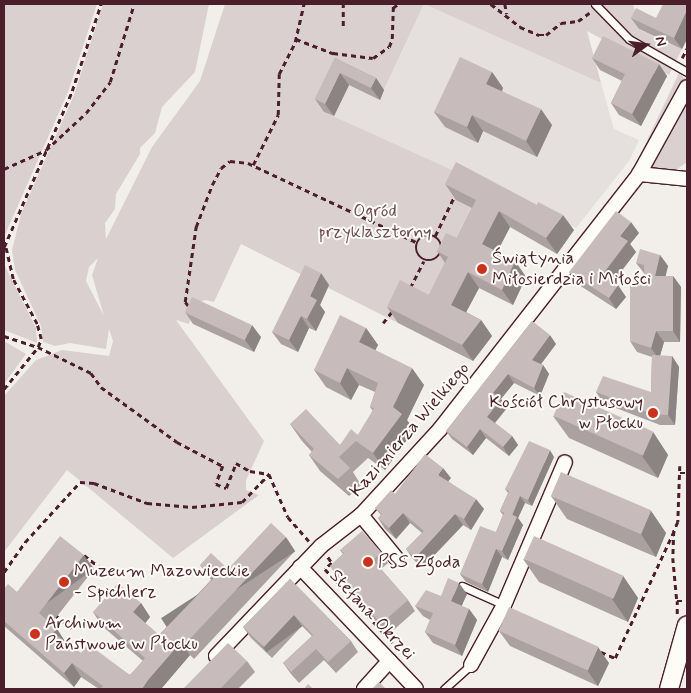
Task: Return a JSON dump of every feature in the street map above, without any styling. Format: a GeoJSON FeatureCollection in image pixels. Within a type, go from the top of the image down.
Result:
{"type":"FeatureCollection","features":[{"type":"Feature","properties":{"kind":"street","name":"Kazimierza Wielkiego"},"geometry":{"type":"LineString","coordinates":[[205,668],[321,546],[361,515],[440,430],[639,174],[687,87]]}},
{"type":"Feature","properties":{"kind":"street"},"geometry":{"type":"LineString","coordinates":[[639,174],[687,178]]}},
{"type":"Feature","properties":{"kind":"street"},"geometry":{"type":"LineString","coordinates":[[471,665],[504,605],[565,462]]}},
{"type":"Feature","properties":{"kind":"street"},"geometry":{"type":"LineString","coordinates":[[361,515],[397,559]]}},
{"type":"Feature","properties":{"kind":"street","name":"Stefana Okrzei"},"geometry":{"type":"LineString","coordinates":[[300,567],[416,689]]}},
{"type":"Feature","properties":{"kind":"street"},"geometry":{"type":"LineString","coordinates":[[669,689],[687,625]]}},
{"type":"Feature","properties":{"kind":"street"},"geometry":{"type":"LineString","coordinates":[[364,689],[389,661]]}},
{"type":"Feature","properties":{"kind":"lane"},"geometry":{"type":"LineString","coordinates":[[594,6],[629,39],[687,72]]}},
{"type":"Feature","properties":{"kind":"lane"},"geometry":{"type":"LineString","coordinates":[[462,586],[504,605]]}},
{"type":"Feature","properties":{"kind":"lane"},"geometry":{"type":"LineString","coordinates":[[444,689],[471,665]]}},
{"type":"Feature","properties":{"kind":"path"},"geometry":{"type":"LineString","coordinates":[[4,389],[38,347],[40,333],[14,279],[4,246],[72,91],[100,4]]}},
{"type":"Feature","properties":{"kind":"path"},"geometry":{"type":"LineString","coordinates":[[4,169],[46,150],[86,113],[110,82],[134,4]]}},
{"type":"Feature","properties":{"kind":"path"},"geometry":{"type":"LineString","coordinates":[[252,165],[278,115],[279,74],[295,39],[304,4]]}},
{"type":"Feature","properties":{"kind":"path"},"geometry":{"type":"LineString","coordinates":[[343,4],[343,26]]}},
{"type":"Feature","properties":{"kind":"path"},"geometry":{"type":"LineString","coordinates":[[295,39],[333,53],[373,58],[389,47],[392,39],[393,4]]}},
{"type":"Feature","properties":{"kind":"path"},"geometry":{"type":"LineString","coordinates":[[393,8],[398,4]]}},
{"type":"Feature","properties":{"kind":"path"},"geometry":{"type":"LineString","coordinates":[[491,4],[525,31],[546,35],[561,23],[583,18],[594,6]]}},
{"type":"Feature","properties":{"kind":"path"},"geometry":{"type":"LineString","coordinates":[[506,4],[508,16]]}},
{"type":"Feature","properties":{"kind":"path"},"geometry":{"type":"LineString","coordinates":[[680,61],[687,48]]}},
{"type":"Feature","properties":{"kind":"path"},"geometry":{"type":"LineString","coordinates":[[188,306],[185,302],[196,227],[212,185],[221,168],[230,161],[242,160],[416,242]]}},
{"type":"Feature","properties":{"kind":"path"},"geometry":{"type":"LineString","coordinates":[[435,236],[456,193]]}},
{"type":"Feature","properties":{"kind":"path"},"geometry":{"type":"LineString","coordinates":[[416,242],[427,234],[435,236],[441,243],[440,255],[433,260],[424,261]]}},
{"type":"Feature","properties":{"kind":"path"},"geometry":{"type":"LineString","coordinates":[[416,242],[416,251],[424,261]]}},
{"type":"Feature","properties":{"kind":"path"},"geometry":{"type":"LineString","coordinates":[[408,292],[424,261]]}},
{"type":"Feature","properties":{"kind":"path"},"geometry":{"type":"LineString","coordinates":[[383,323],[395,308]]}},
{"type":"Feature","properties":{"kind":"path"},"geometry":{"type":"LineString","coordinates":[[4,336],[38,347],[91,372],[101,387],[177,442],[222,466],[216,484],[226,488],[236,463],[250,471],[269,474]]}},
{"type":"Feature","properties":{"kind":"path"},"geometry":{"type":"LineString","coordinates":[[598,650],[615,658],[674,531],[678,522],[680,466]]}},
{"type":"Feature","properties":{"kind":"path"},"geometry":{"type":"LineString","coordinates":[[680,473],[687,473]]}},
{"type":"Feature","properties":{"kind":"path"},"geometry":{"type":"LineString","coordinates":[[269,474],[293,523],[309,542],[314,538],[332,563],[325,569],[396,646]]}},
{"type":"Feature","properties":{"kind":"path"},"geometry":{"type":"LineString","coordinates":[[4,572],[26,542],[80,482],[94,483],[147,503],[192,507],[242,502],[269,474]]}},
{"type":"Feature","properties":{"kind":"path"},"geometry":{"type":"LineString","coordinates":[[674,531],[677,600],[687,600]]}},
{"type":"Feature","properties":{"kind":"path"},"geometry":{"type":"LineString","coordinates":[[76,549],[111,576]]}},
{"type":"Feature","properties":{"kind":"path"},"geometry":{"type":"LineString","coordinates":[[51,612],[73,629]]}},
{"type":"Feature","properties":{"kind":"shaded area"},"geometry":{"type":"Polygon","coordinates":[[[424,4],[601,83],[614,129],[639,140],[629,161],[576,228],[324,112],[343,70],[385,89],[424,4]]]}},
{"type":"Feature","properties":{"kind":"green space"},"geometry":{"type":"Polygon","coordinates":[[[4,4],[97,4],[68,92],[4,237],[4,4]]]}},
{"type":"Feature","properties":{"kind":"green space","name":"Ogród przyklasztorny"},"geometry":{"type":"Polygon","coordinates":[[[103,4],[209,4],[195,72],[162,107],[155,133],[140,148],[140,154],[116,194],[115,209],[105,223],[106,239],[152,147],[200,81],[225,4],[424,4],[384,90],[344,70],[324,112],[463,175],[487,216],[440,311],[412,296],[398,323],[241,244],[214,302],[206,300],[195,303],[189,324],[176,320],[264,441],[246,480],[246,490],[259,495],[173,558],[67,470],[4,552],[4,396],[36,360],[62,350],[109,356],[113,341],[109,329],[106,349],[70,343],[55,346],[43,342],[41,326],[15,270],[12,250],[21,214],[74,95],[103,4]],[[98,258],[89,267],[86,281],[104,316],[92,275],[98,258]]]}},
{"type":"Feature","properties":{"kind":"green space"},"geometry":{"type":"Polygon","coordinates":[[[424,4],[633,4],[640,30],[682,49],[669,75],[587,31],[601,83],[424,4]]]}},
{"type":"Feature","properties":{"kind":"green space"},"geometry":{"type":"Polygon","coordinates":[[[679,73],[687,81],[649,151],[643,149],[679,73]]]}},
{"type":"Feature","properties":{"kind":"green space"},"geometry":{"type":"Polygon","coordinates":[[[687,97],[687,162],[676,170],[652,168],[650,163],[664,143],[687,97]]]}},
{"type":"Feature","properties":{"kind":"green space"},"geometry":{"type":"Polygon","coordinates":[[[4,264],[36,328],[37,343],[4,330],[4,264]]]}},
{"type":"Feature","properties":{"kind":"green space"},"geometry":{"type":"Polygon","coordinates":[[[4,341],[26,354],[4,384],[4,341]]]}},
{"type":"Feature","properties":{"kind":"building"},"geometry":{"type":"Polygon","coordinates":[[[663,4],[687,4],[687,10],[674,38],[631,18],[636,8],[656,18],[663,4]]]}},
{"type":"Feature","properties":{"kind":"building"},"geometry":{"type":"Polygon","coordinates":[[[603,36],[659,64],[632,114],[611,103],[625,74],[592,58],[603,36]]]}},
{"type":"Feature","properties":{"kind":"building"},"geometry":{"type":"Polygon","coordinates":[[[460,57],[492,72],[486,84],[541,109],[526,141],[472,115],[467,127],[434,112],[460,57]]]}},
{"type":"Feature","properties":{"kind":"building"},"geometry":{"type":"Polygon","coordinates":[[[335,58],[376,78],[371,88],[340,73],[325,104],[315,99],[335,58]]]}},
{"type":"Feature","properties":{"kind":"building"},"geometry":{"type":"Polygon","coordinates":[[[456,162],[537,205],[538,202],[563,215],[546,238],[499,211],[482,244],[515,261],[502,290],[468,272],[451,305],[481,320],[462,345],[387,307],[400,280],[429,295],[448,257],[437,251],[446,233],[457,238],[476,200],[445,184],[456,162]]]}},
{"type":"Feature","properties":{"kind":"building"},"geometry":{"type":"Polygon","coordinates":[[[616,211],[631,222],[620,236],[628,241],[603,274],[618,285],[609,298],[569,272],[616,211]]]}},
{"type":"Feature","properties":{"kind":"building"},"geometry":{"type":"Polygon","coordinates":[[[640,249],[660,255],[655,276],[673,276],[673,331],[656,331],[651,348],[630,341],[630,285],[645,285],[644,265],[636,263],[640,249]]]}},
{"type":"Feature","properties":{"kind":"building"},"geometry":{"type":"Polygon","coordinates":[[[305,265],[321,273],[310,296],[317,300],[307,319],[301,316],[289,340],[272,332],[305,265]]]}},
{"type":"Feature","properties":{"kind":"building"},"geometry":{"type":"Polygon","coordinates":[[[192,297],[252,325],[245,340],[185,312],[192,297]]]}},
{"type":"Feature","properties":{"kind":"building"},"geometry":{"type":"Polygon","coordinates":[[[340,315],[366,328],[359,342],[412,368],[393,407],[402,414],[373,453],[356,441],[339,457],[350,468],[338,479],[309,455],[314,449],[290,424],[306,409],[340,445],[351,429],[358,435],[374,408],[370,407],[378,383],[347,368],[340,383],[314,370],[340,315]]]}},
{"type":"Feature","properties":{"kind":"building"},"geometry":{"type":"Polygon","coordinates":[[[532,321],[550,335],[532,360],[543,365],[534,388],[508,374],[493,393],[501,399],[487,417],[512,436],[503,447],[480,429],[467,447],[446,431],[532,321]]]}},
{"type":"Feature","properties":{"kind":"building"},"geometry":{"type":"Polygon","coordinates":[[[652,355],[672,356],[668,415],[653,414],[596,392],[603,376],[651,392],[652,355]]]}},
{"type":"Feature","properties":{"kind":"building"},"geometry":{"type":"Polygon","coordinates":[[[564,392],[654,432],[643,456],[553,416],[564,392]]]}},
{"type":"Feature","properties":{"kind":"building"},"geometry":{"type":"Polygon","coordinates":[[[529,441],[550,450],[528,500],[520,496],[512,515],[505,511],[505,513],[500,511],[509,491],[505,489],[529,441]]]}},
{"type":"Feature","properties":{"kind":"building"},"geometry":{"type":"Polygon","coordinates":[[[425,454],[443,468],[438,475],[476,499],[464,519],[455,514],[415,558],[406,549],[424,531],[403,513],[389,528],[378,518],[382,514],[375,508],[391,490],[395,494],[425,454]]]}},
{"type":"Feature","properties":{"kind":"building"},"geometry":{"type":"Polygon","coordinates":[[[561,472],[651,510],[641,534],[551,496],[561,472]]]}},
{"type":"Feature","properties":{"kind":"building"},"geometry":{"type":"Polygon","coordinates":[[[505,511],[517,517],[502,551],[496,549],[482,584],[460,574],[480,526],[496,532],[505,511]]]}},
{"type":"Feature","properties":{"kind":"building"},"geometry":{"type":"Polygon","coordinates":[[[271,523],[286,537],[184,645],[181,642],[142,689],[100,689],[103,686],[72,663],[64,673],[4,621],[4,589],[8,584],[17,592],[60,536],[84,555],[39,613],[57,629],[53,633],[81,653],[88,644],[130,675],[145,658],[93,612],[118,583],[141,603],[133,612],[159,635],[214,578],[200,565],[211,553],[228,569],[271,523]]]}},
{"type":"Feature","properties":{"kind":"building"},"geometry":{"type":"Polygon","coordinates":[[[362,531],[381,552],[373,560],[408,600],[381,624],[330,566],[344,553],[340,550],[362,531]]]}},
{"type":"Feature","properties":{"kind":"building"},"geometry":{"type":"Polygon","coordinates":[[[534,536],[624,576],[613,599],[524,559],[534,536]]]}},
{"type":"Feature","properties":{"kind":"building"},"geometry":{"type":"Polygon","coordinates":[[[448,578],[459,583],[451,601],[469,609],[455,645],[425,632],[433,613],[415,606],[426,590],[441,596],[448,578]]]}},
{"type":"Feature","properties":{"kind":"building"},"geometry":{"type":"Polygon","coordinates":[[[290,579],[351,641],[328,662],[316,649],[291,672],[283,663],[313,635],[294,615],[264,647],[243,627],[290,579]]]}},
{"type":"Feature","properties":{"kind":"building"},"geometry":{"type":"Polygon","coordinates":[[[509,607],[599,647],[588,671],[498,631],[509,607]]]}},
{"type":"Feature","properties":{"kind":"building"},"geometry":{"type":"Polygon","coordinates":[[[228,643],[247,661],[220,689],[183,689],[228,643]]]}},
{"type":"Feature","properties":{"kind":"building"},"geometry":{"type":"Polygon","coordinates":[[[379,682],[386,689],[372,689],[379,682]]]}},
{"type":"Feature","properties":{"kind":"building"},"geometry":{"type":"Polygon","coordinates":[[[308,684],[313,689],[304,689],[308,684]]]}},
{"type":"Feature","properties":{"kind":"place","name":"Świątynia Miłosierdzia i Miłości"},"geometry":{"type":"Point","coordinates":[482,269]}},
{"type":"Feature","properties":{"kind":"place","name":"Kościół Chrystusowy w Płocku"},"geometry":{"type":"Point","coordinates":[653,413]}},
{"type":"Feature","properties":{"kind":"place","name":"PSS Zgoda"},"geometry":{"type":"Point","coordinates":[368,562]}},
{"type":"Feature","properties":{"kind":"place","name":"Muzeum Mazowieckie - Spichlerz"},"geometry":{"type":"Point","coordinates":[64,582]}},
{"type":"Feature","properties":{"kind":"place","name":"Archiwum Państwowe w Płocku"},"geometry":{"type":"Point","coordinates":[35,634]}}]}
